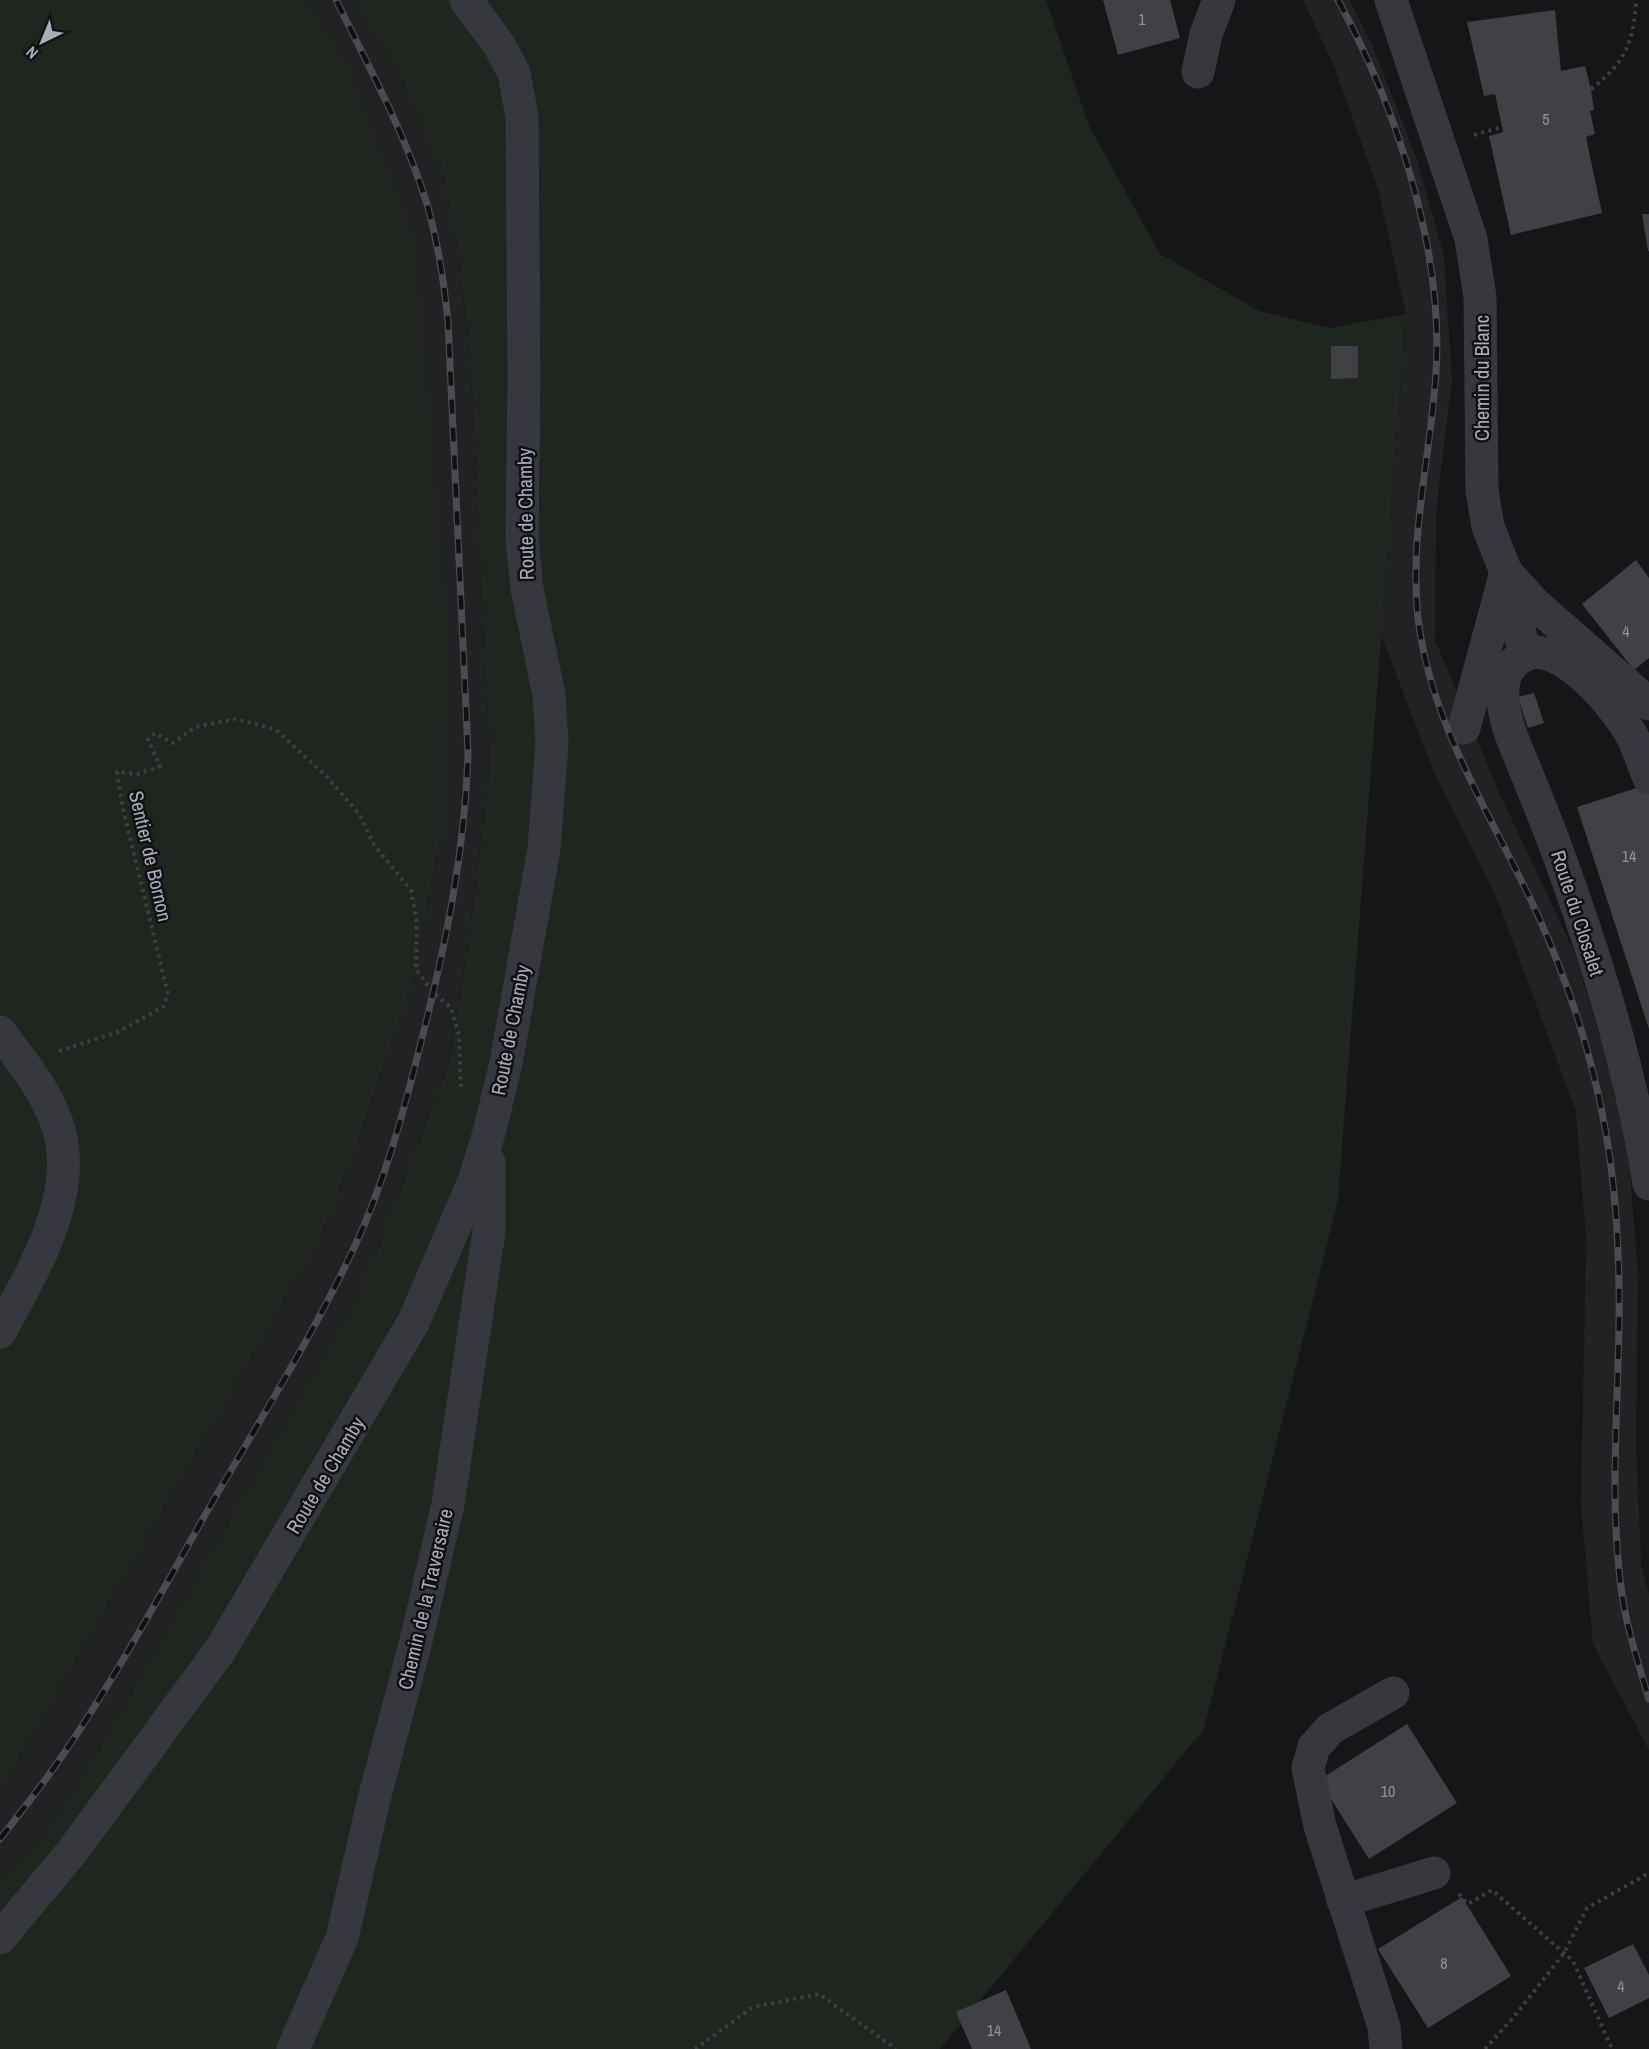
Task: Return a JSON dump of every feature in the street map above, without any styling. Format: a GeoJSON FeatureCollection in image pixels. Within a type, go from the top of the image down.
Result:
{"type":"FeatureCollection","features":[{"type":"Feature","properties":{"kind":"street","name":"Route de Chamby"},"geometry":{"type":"LineString","coordinates":[[0,1938],[71,1853],[221,1649],[409,1330],[474,1181],[489,1133],[506,1063],[544,849],[552,744],[549,695],[527,589],[522,539],[524,379],[522,117],[514,73],[500,45],[466,0]]}},
{"type":"Feature","properties":{"kind":"street"},"geometry":{"type":"LineString","coordinates":[[1198,72],[1206,34],[1219,0]]}},
{"type":"Feature","properties":{"kind":"street","name":"Chemin du Blanc"},"geometry":{"type":"LineString","coordinates":[[1391,0],[1471,239],[1477,268],[1482,333],[1482,490],[1488,527],[1506,572],[1534,603],[1649,704]]}},
{"type":"Feature","properties":{"kind":"street"},"geometry":{"type":"LineString","coordinates":[[1506,572],[1525,655],[1538,652],[1559,658],[1603,693],[1649,738]]}},
{"type":"Feature","properties":{"kind":"street"},"geometry":{"type":"LineString","coordinates":[[1464,728],[1506,572]]}},
{"type":"Feature","properties":{"kind":"street","name":"Route du Closalet"},"geometry":{"type":"LineString","coordinates":[[1525,655],[1504,675],[1502,689],[1505,708],[1594,958],[1633,1101],[1649,1184]]}},
{"type":"Feature","properties":{"kind":"street"},"geometry":{"type":"LineString","coordinates":[[1603,693],[1632,736],[1649,778]]}},
{"type":"Feature","properties":{"kind":"street"},"geometry":{"type":"LineString","coordinates":[[0,1032],[32,1075],[54,1114],[62,1144],[62,1167],[56,1212],[46,1242],[0,1332]]}},
{"type":"Feature","properties":{"kind":"street","name":"Chemin de la Traversaire"},"geometry":{"type":"LineString","coordinates":[[293,2049],[342,1938],[373,1803],[416,1641],[448,1504],[489,1232],[489,1133]]}},
{"type":"Feature","properties":{"kind":"street"},"geometry":{"type":"LineString","coordinates":[[1386,2049],[1383,2027],[1320,1826],[1308,1768],[1314,1747],[1330,1729],[1393,1693]]}},
{"type":"Feature","properties":{"kind":"street"},"geometry":{"type":"LineString","coordinates":[[1343,1901],[1434,1873]]}},
{"type":"Feature","properties":{"kind":"path"},"geometry":{"type":"LineString","coordinates":[[1591,89],[1606,78],[1626,54],[1635,24],[1636,0]]}},
{"type":"Feature","properties":{"kind":"path","name":"Sentier de Bornon"},"geometry":{"type":"LineString","coordinates":[[55,1052],[118,1032],[163,1007],[168,994],[123,809],[117,772],[138,774],[160,766],[148,740],[155,733],[173,743],[195,727],[236,719],[275,729],[327,777],[360,815],[374,845],[411,890],[417,924],[416,970],[434,993],[451,1008],[459,1035],[462,1094]]}},
{"type":"Feature","properties":{"kind":"path"},"geometry":{"type":"LineString","coordinates":[[1485,2049],[1564,1953],[1587,1908],[1649,1873]]}},
{"type":"Feature","properties":{"kind":"path"},"geometry":{"type":"LineString","coordinates":[[1492,1890],[1573,1961],[1612,2049]]}},
{"type":"Feature","properties":{"kind":"path"},"geometry":{"type":"LineString","coordinates":[[695,2049],[753,2007],[819,1994],[896,2049]]}},
{"type":"Feature","properties":{"kind":"shaded area"},"geometry":{"type":"Polygon","coordinates":[[[0,0],[307,0],[343,58],[414,241],[447,636],[443,826],[412,984],[363,1128],[321,1236],[0,1791],[0,0]]]}},
{"type":"Feature","properties":{"kind":"shaded area"},"geometry":{"type":"Polygon","coordinates":[[[307,0],[358,0],[404,84],[440,164],[455,228],[470,351],[490,764],[470,931],[450,1059],[363,1288],[68,1804],[0,1884],[0,1791],[321,1236],[363,1128],[412,984],[443,826],[343,58],[307,0]]]}},
{"type":"Feature","properties":{"kind":"shaded area"},"geometry":{"type":"Polygon","coordinates":[[[358,0],[1046,0],[1089,126],[1160,254],[1259,311],[1330,328],[1406,314],[1338,1201],[1204,1729],[940,2049],[0,2049],[0,1884],[68,1804],[363,1288],[450,1059],[470,931],[490,764],[470,351],[455,228],[440,164],[404,84],[358,0]]]}},
{"type":"Feature","properties":{"kind":"shaded area"},"geometry":{"type":"Polygon","coordinates":[[[1303,0],[1349,0],[1372,45],[1415,154],[1444,256],[1452,379],[1436,513],[1435,640],[1498,790],[1574,952],[1626,1123],[1638,1274],[1636,1442],[1641,1564],[1649,1594],[1649,1750],[1593,1644],[1581,1505],[1586,1240],[1576,1112],[1498,901],[1433,770],[1381,635],[1406,314],[1379,192],[1334,66],[1303,0]]]}},
{"type":"Feature","properties":{"kind":"building"},"geometry":{"type":"Polygon","coordinates":[[[1103,0],[1170,0],[1180,38],[1118,55],[1103,0]]]}},
{"type":"Feature","properties":{"kind":"building"},"geometry":{"type":"Polygon","coordinates":[[[1555,10],[1561,71],[1585,66],[1591,89],[1594,110],[1590,111],[1595,134],[1586,137],[1602,213],[1511,235],[1489,136],[1503,132],[1502,127],[1495,94],[1484,96],[1467,22],[1555,10]]]}},
{"type":"Feature","properties":{"kind":"building"},"geometry":{"type":"Polygon","coordinates":[[[1642,214],[1649,214],[1649,251],[1648,251],[1642,214]]]}},
{"type":"Feature","properties":{"kind":"building"},"geometry":{"type":"Polygon","coordinates":[[[1331,346],[1358,346],[1358,378],[1331,379],[1331,346]]]}},
{"type":"Feature","properties":{"kind":"building"},"geometry":{"type":"Polygon","coordinates":[[[1636,560],[1649,578],[1649,658],[1634,670],[1582,604],[1636,560]]]}},
{"type":"Feature","properties":{"kind":"building"},"geometry":{"type":"Polygon","coordinates":[[[1534,693],[1544,723],[1528,728],[1518,697],[1534,693]]]}},
{"type":"Feature","properties":{"kind":"building"},"geometry":{"type":"Polygon","coordinates":[[[1649,784],[1649,1029],[1577,807],[1649,784]]]}},
{"type":"Feature","properties":{"kind":"building"},"geometry":{"type":"Polygon","coordinates":[[[1407,1724],[1457,1803],[1369,1859],[1319,1780],[1407,1724]]]}},
{"type":"Feature","properties":{"kind":"building"},"geometry":{"type":"Polygon","coordinates":[[[1462,1897],[1511,1976],[1428,2028],[1378,1949],[1462,1897]]]}},
{"type":"Feature","properties":{"kind":"building"},"geometry":{"type":"Polygon","coordinates":[[[1633,1944],[1649,1975],[1649,1998],[1609,2018],[1584,1968],[1633,1944]]]}},
{"type":"Feature","properties":{"kind":"building"},"geometry":{"type":"Polygon","coordinates":[[[1006,1990],[1031,2049],[972,2049],[956,2012],[1006,1990]]]}},
{"type":"Feature","properties":{"kind":"railway"},"geometry":{"type":"LineString","coordinates":[[0,1839],[58,1762],[118,1668],[302,1348],[353,1250],[375,1198],[401,1119],[431,1003],[453,897],[463,826],[468,753],[445,292],[434,233],[418,178],[386,100],[336,0]]}},
{"type":"Feature","properties":{"kind":"railway"},"geometry":{"type":"LineString","coordinates":[[1338,0],[1379,86],[1397,132],[1424,228],[1432,277],[1436,325],[1436,372],[1416,556],[1418,618],[1425,658],[1449,733],[1536,911],[1557,960],[1583,1035],[1607,1138],[1614,1190],[1619,1270],[1615,1483],[1617,1547],[1625,1609],[1649,1699]]}}]}
